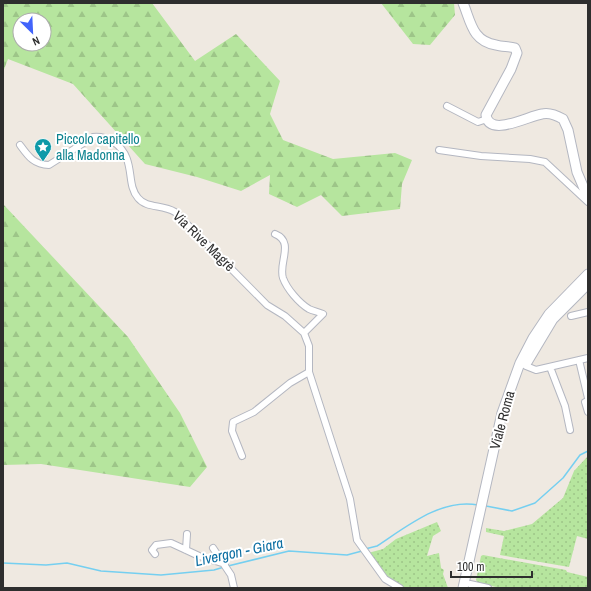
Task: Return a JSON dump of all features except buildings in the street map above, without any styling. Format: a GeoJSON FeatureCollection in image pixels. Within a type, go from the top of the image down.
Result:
{"type":"FeatureCollection","features":[{"type":"Feature","properties":{"kind":"main road"},"geometry":{"type":"LineString","coordinates":[[463,3],[473,31],[477,36],[490,44],[511,46],[515,48],[517,53],[511,69],[490,105],[486,115],[487,119],[493,125],[501,125],[542,114],[550,114],[563,119],[568,130],[577,172],[588,198]]}},
{"type":"Feature","properties":{"kind":"main road","name":"Viale Roma"},"geometry":{"type":"LineString","coordinates":[[493,465],[502,413],[511,387],[533,338],[549,314],[588,274]]}},
{"type":"Feature","properties":{"kind":"main road","name":"Viale Roma"},"geometry":{"type":"LineString","coordinates":[[466,585],[493,465],[509,409],[526,366],[553,319],[588,284]]}},
{"type":"Feature","properties":{"kind":"street"},"geometry":{"type":"LineString","coordinates":[[447,106],[478,122],[487,119]]}},
{"type":"Feature","properties":{"kind":"street","name":"Via Rive Magrè"},"geometry":{"type":"LineString","coordinates":[[20,145],[35,162],[49,164],[93,137],[101,137],[111,140],[124,153],[137,197],[145,204],[162,205],[174,212],[267,305],[285,316],[304,333]]}},
{"type":"Feature","properties":{"kind":"street"},"geometry":{"type":"LineString","coordinates":[[439,150],[481,156],[530,159],[544,162],[588,202]]}},
{"type":"Feature","properties":{"kind":"street"},"geometry":{"type":"LineString","coordinates":[[275,234],[280,236],[284,243],[283,277],[286,285],[309,309],[323,314],[304,333],[309,346],[309,372],[350,499],[357,540],[385,579],[400,588]]}},
{"type":"Feature","properties":{"kind":"street"},"geometry":{"type":"LineString","coordinates":[[571,316],[588,312]]}},
{"type":"Feature","properties":{"kind":"street"},"geometry":{"type":"LineString","coordinates":[[526,366],[534,370],[588,358]]}},
{"type":"Feature","properties":{"kind":"street"},"geometry":{"type":"LineString","coordinates":[[579,360],[588,398]]}},
{"type":"Feature","properties":{"kind":"street"},"geometry":{"type":"LineString","coordinates":[[550,367],[565,406],[570,430]]}},
{"type":"Feature","properties":{"kind":"street"},"geometry":{"type":"LineString","coordinates":[[242,456],[232,431],[231,426],[234,422],[254,412],[290,383],[309,372]]}},
{"type":"Feature","properties":{"kind":"street"},"geometry":{"type":"LineString","coordinates":[[588,401],[585,402],[588,412]]}},
{"type":"Feature","properties":{"kind":"street"},"geometry":{"type":"LineString","coordinates":[[186,550],[187,534]]}},
{"type":"Feature","properties":{"kind":"street"},"geometry":{"type":"LineString","coordinates":[[155,554],[153,553],[153,548],[159,543],[171,543],[198,556],[225,564]]}},
{"type":"Feature","properties":{"kind":"street"},"geometry":{"type":"LineString","coordinates":[[213,548],[231,575],[234,588]]}},
{"type":"Feature","properties":{"kind":"street"},"geometry":{"type":"LineString","coordinates":[[466,585],[488,588]]}},
{"type":"Feature","properties":{"kind":"green space"},"geometry":{"type":"Polygon","coordinates":[[[3,3],[152,3],[195,61],[236,34],[280,81],[270,114],[283,140],[333,159],[395,153],[412,160],[402,184],[400,209],[342,216],[321,195],[297,207],[269,194],[270,175],[241,191],[197,177],[145,164],[73,84],[8,59],[3,72],[3,3]]]}},
{"type":"Feature","properties":{"kind":"green space"},"geometry":{"type":"Polygon","coordinates":[[[381,3],[454,3],[455,15],[430,45],[413,44],[381,3]]]}},
{"type":"Feature","properties":{"kind":"green space"},"geometry":{"type":"Polygon","coordinates":[[[3,204],[128,337],[180,413],[207,467],[190,487],[41,464],[3,465],[3,204]]]}},
{"type":"Feature","properties":{"kind":"green space"},"geometry":{"type":"Polygon","coordinates":[[[588,456],[588,539],[577,536],[569,567],[500,555],[504,536],[486,532],[486,528],[504,531],[532,524],[563,498],[574,471],[588,456]]]}},
{"type":"Feature","properties":{"kind":"green space"},"geometry":{"type":"Polygon","coordinates":[[[437,522],[441,531],[433,536],[427,556],[439,553],[441,568],[444,570],[443,574],[448,588],[402,588],[388,579],[368,553],[383,549],[396,539],[437,522]]]}},
{"type":"Feature","properties":{"kind":"green space"},"geometry":{"type":"Polygon","coordinates":[[[483,555],[566,570],[567,572],[588,577],[588,588],[501,588],[478,583],[476,580],[481,556],[483,555]]]}},
{"type":"Feature","properties":{"kind":"waterway","name":"Livergon - Giara"},"geometry":{"type":"LineString","coordinates":[[486,506],[512,511],[535,503],[563,478],[580,455],[588,451]]}},
{"type":"Feature","properties":{"kind":"waterway","name":"Livergon - Giara"},"geometry":{"type":"LineString","coordinates":[[365,549],[377,546],[412,523],[437,510],[464,504],[478,505]]}},
{"type":"Feature","properties":{"kind":"waterway","name":"Livergon - Giara"},"geometry":{"type":"LineString","coordinates":[[228,566],[289,551],[347,555],[362,551]]}},
{"type":"Feature","properties":{"kind":"waterway","name":"Livergon - Giara"},"geometry":{"type":"LineString","coordinates":[[3,563],[46,565],[67,563],[101,571],[161,575],[214,570],[224,567]]}},
{"type":"Feature","properties":{"kind":"place","name":"Piccolo capitello alla Madonna"},"geometry":{"type":"Point","coordinates":[43,162]}}]}
